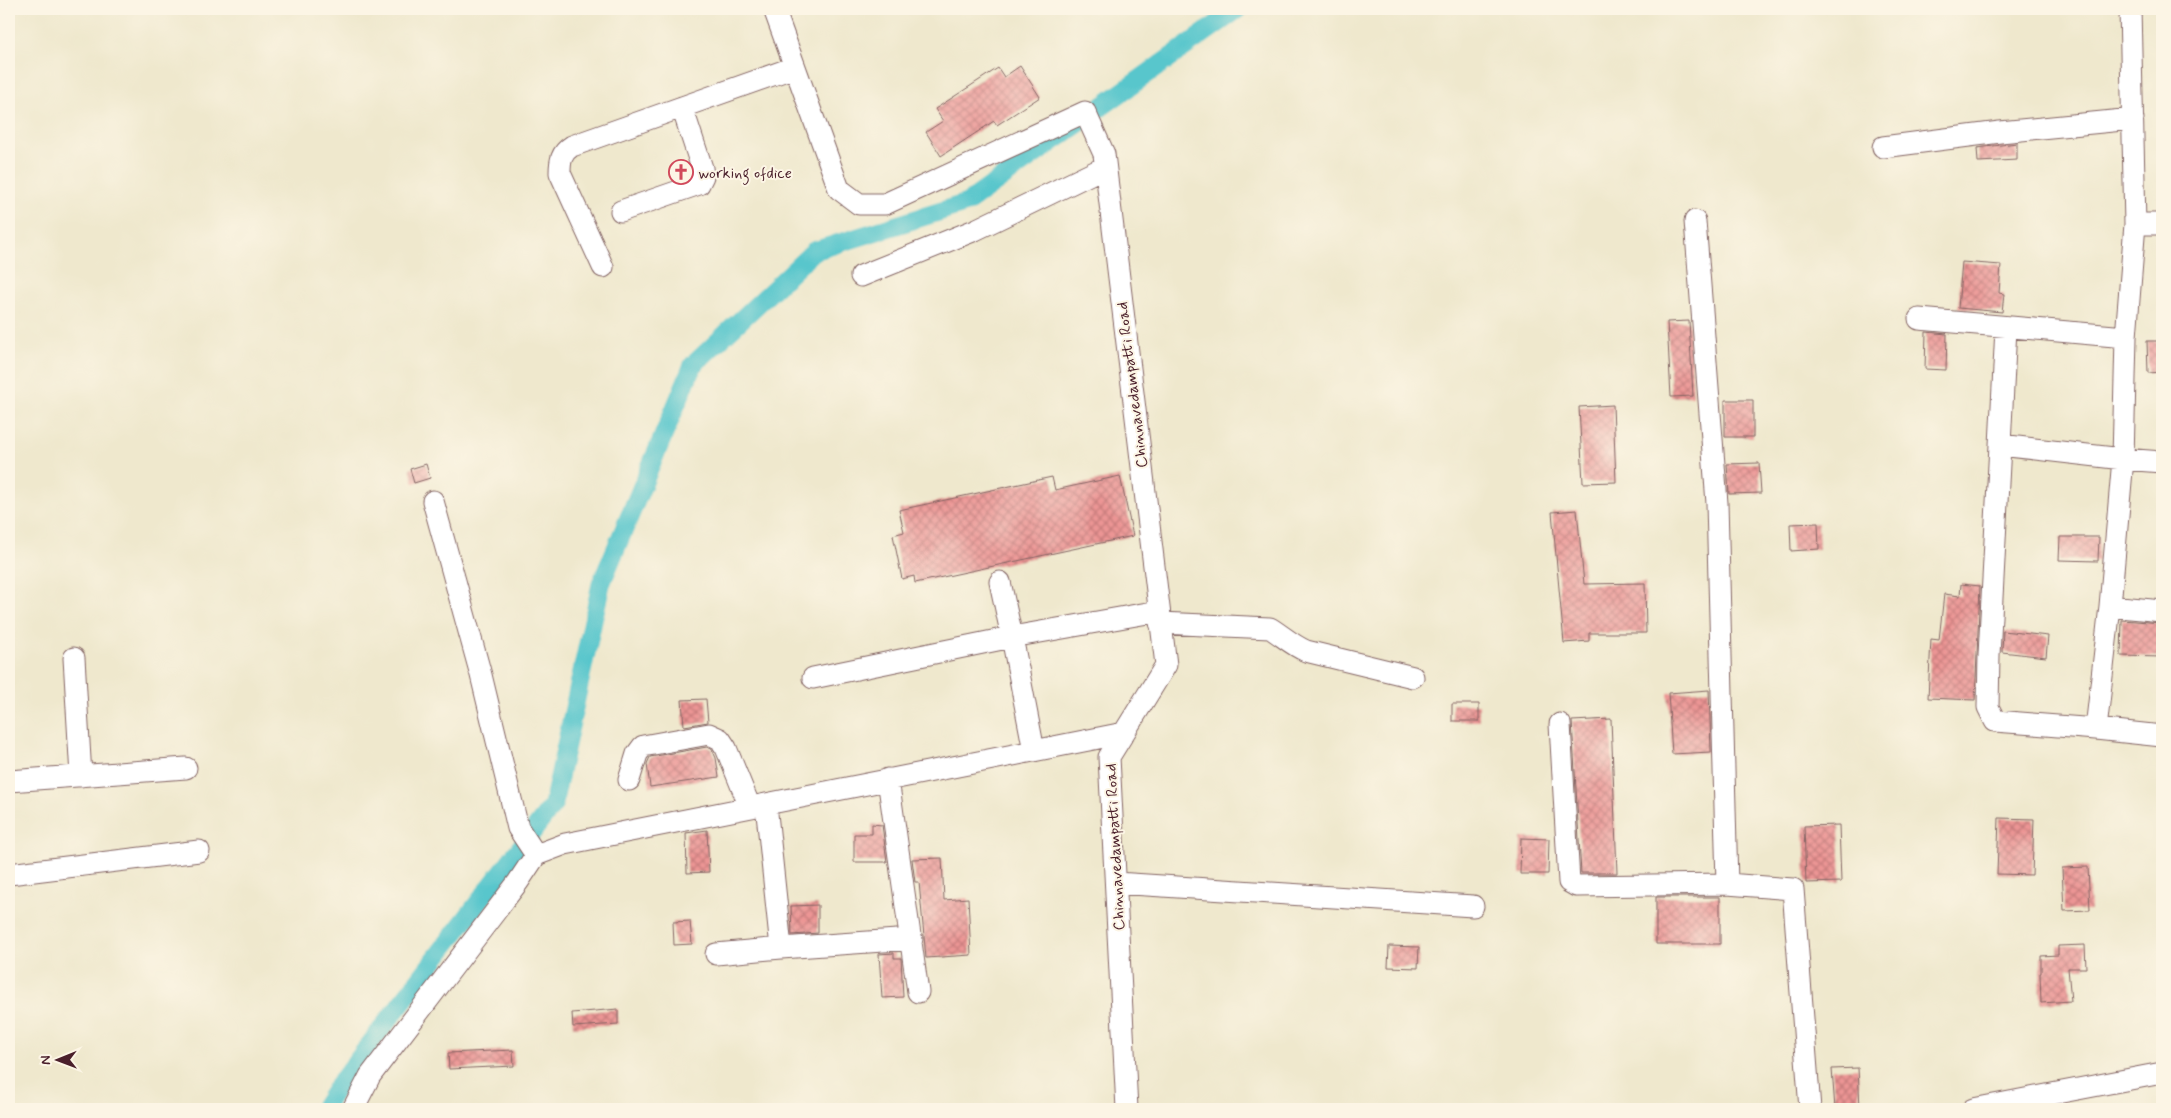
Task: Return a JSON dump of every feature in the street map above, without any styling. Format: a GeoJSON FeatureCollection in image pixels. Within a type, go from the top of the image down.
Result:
{"type":"FeatureCollection","features":[{"type":"Feature","properties":{"kind":"street","name":"Chinnavedampatti Road"},"geometry":{"type":"LineString","coordinates":[[774,9],[839,188],[859,204],[885,204],[1085,112],[1104,161],[1166,665],[1109,757],[1127,1109]]}},
{"type":"Feature","properties":{"kind":"street"},"geometry":{"type":"LineString","coordinates":[[2096,729],[2110,606],[2123,459],[2126,337],[2135,224],[2130,9]]}},
{"type":"Feature","properties":{"kind":"street"},"geometry":{"type":"LineString","coordinates":[[603,267],[560,173],[560,160],[565,150],[795,67]]}},
{"type":"Feature","properties":{"kind":"street"},"geometry":{"type":"LineString","coordinates":[[621,211],[699,184],[703,176],[702,168],[682,107]]}},
{"type":"Feature","properties":{"kind":"street"},"geometry":{"type":"LineString","coordinates":[[1883,147],[2000,132],[2133,119]]}},
{"type":"Feature","properties":{"kind":"street"},"geometry":{"type":"LineString","coordinates":[[862,276],[975,230],[1104,161]]}},
{"type":"Feature","properties":{"kind":"street"},"geometry":{"type":"LineString","coordinates":[[1695,221],[1717,503],[1727,884]]}},
{"type":"Feature","properties":{"kind":"street"},"geometry":{"type":"LineString","coordinates":[[2135,224],[2162,224]]}},
{"type":"Feature","properties":{"kind":"street"},"geometry":{"type":"LineString","coordinates":[[1919,319],[2126,337]]}},
{"type":"Feature","properties":{"kind":"street"},"geometry":{"type":"LineString","coordinates":[[2006,328],[1988,707],[1995,721],[2162,736]]}},
{"type":"Feature","properties":{"kind":"street"},"geometry":{"type":"LineString","coordinates":[[2000,445],[2162,462]]}},
{"type":"Feature","properties":{"kind":"street"},"geometry":{"type":"LineString","coordinates":[[433,501],[481,675],[518,828],[536,854]]}},
{"type":"Feature","properties":{"kind":"street"},"geometry":{"type":"LineString","coordinates":[[1000,582],[1034,751]]}},
{"type":"Feature","properties":{"kind":"street"},"geometry":{"type":"LineString","coordinates":[[2110,606],[2162,611]]}},
{"type":"Feature","properties":{"kind":"street"},"geometry":{"type":"LineString","coordinates":[[814,678],[1012,637],[1160,617],[1270,628],[1280,634],[1292,646],[1306,651],[1413,677]]}},
{"type":"Feature","properties":{"kind":"street"},"geometry":{"type":"LineString","coordinates":[[74,658],[81,776]]}},
{"type":"Feature","properties":{"kind":"street"},"geometry":{"type":"LineString","coordinates":[[1560,724],[1570,882],[1576,886],[1727,884],[1794,890],[1810,1109]]}},
{"type":"Feature","properties":{"kind":"street"},"geometry":{"type":"LineString","coordinates":[[353,1109],[370,1076],[518,882],[536,854],[565,844],[1124,733]]}},
{"type":"Feature","properties":{"kind":"street"},"geometry":{"type":"LineString","coordinates":[[629,780],[637,754],[642,746],[709,734],[720,739],[758,805],[780,948]]}},
{"type":"Feature","properties":{"kind":"street"},"geometry":{"type":"LineString","coordinates":[[9,781],[186,768]]}},
{"type":"Feature","properties":{"kind":"street"},"geometry":{"type":"LineString","coordinates":[[888,779],[918,992]]}},
{"type":"Feature","properties":{"kind":"street"},"geometry":{"type":"LineString","coordinates":[[9,874],[199,851]]}},
{"type":"Feature","properties":{"kind":"street"},"geometry":{"type":"LineString","coordinates":[[1116,883],[1473,906]]}},
{"type":"Feature","properties":{"kind":"street"},"geometry":{"type":"LineString","coordinates":[[716,954],[912,939]]}},
{"type":"Feature","properties":{"kind":"street"},"geometry":{"type":"LineString","coordinates":[[1973,1109],[2162,1073]]}},
{"type":"Feature","properties":{"kind":"building"},"geometry":{"type":"Polygon","coordinates":[[[1020,66],[1040,97],[997,125],[994,121],[941,156],[926,132],[943,121],[935,109],[998,68],[1004,77],[1020,66]]]}},
{"type":"Feature","properties":{"kind":"building"},"geometry":{"type":"Polygon","coordinates":[[[2017,143],[2017,160],[1978,162],[1977,148],[2017,143]]]}},
{"type":"Feature","properties":{"kind":"building"},"geometry":{"type":"Polygon","coordinates":[[[1962,262],[2001,265],[1999,293],[2004,294],[2002,312],[1958,308],[1962,262]]]}},
{"type":"Feature","properties":{"kind":"building"},"geometry":{"type":"Polygon","coordinates":[[[1689,321],[1693,396],[1671,397],[1667,322],[1689,321]]]}},
{"type":"Feature","properties":{"kind":"building"},"geometry":{"type":"Polygon","coordinates":[[[1926,332],[1947,334],[1946,370],[1925,369],[1926,332]]]}},
{"type":"Feature","properties":{"kind":"building"},"geometry":{"type":"Polygon","coordinates":[[[2147,341],[2162,341],[2162,372],[2148,373],[2147,341]]]}},
{"type":"Feature","properties":{"kind":"building"},"geometry":{"type":"Polygon","coordinates":[[[1725,400],[1753,400],[1753,437],[1725,437],[1725,400]]]}},
{"type":"Feature","properties":{"kind":"building"},"geometry":{"type":"Polygon","coordinates":[[[1613,405],[1616,482],[1583,483],[1579,407],[1613,405]]]}},
{"type":"Feature","properties":{"kind":"building"},"geometry":{"type":"Polygon","coordinates":[[[1759,463],[1761,493],[1729,494],[1727,464],[1759,463]]]}},
{"type":"Feature","properties":{"kind":"building"},"geometry":{"type":"Polygon","coordinates":[[[426,464],[430,478],[414,483],[410,469],[426,464]]]}},
{"type":"Feature","properties":{"kind":"building"},"geometry":{"type":"Polygon","coordinates":[[[1120,476],[1133,536],[915,583],[914,576],[902,579],[893,535],[904,532],[899,510],[1052,477],[1055,490],[1120,476]]]}},
{"type":"Feature","properties":{"kind":"building"},"geometry":{"type":"Polygon","coordinates":[[[1577,510],[1584,584],[1645,583],[1646,633],[1589,633],[1589,641],[1564,643],[1552,512],[1577,510]]]}},
{"type":"Feature","properties":{"kind":"building"},"geometry":{"type":"Polygon","coordinates":[[[1818,523],[1819,549],[1791,551],[1790,524],[1818,523]]]}},
{"type":"Feature","properties":{"kind":"building"},"geometry":{"type":"Polygon","coordinates":[[[2060,537],[2099,537],[2098,561],[2059,560],[2060,537]]]}},
{"type":"Feature","properties":{"kind":"building"},"geometry":{"type":"Polygon","coordinates":[[[1961,584],[1980,586],[1975,700],[1928,698],[1931,639],[1939,640],[1944,594],[1960,596],[1961,584]]]}},
{"type":"Feature","properties":{"kind":"building"},"geometry":{"type":"Polygon","coordinates":[[[2122,620],[2162,623],[2162,657],[2121,656],[2122,620]]]}},
{"type":"Feature","properties":{"kind":"building"},"geometry":{"type":"Polygon","coordinates":[[[2003,631],[2048,636],[2046,657],[2002,652],[2003,631]]]}},
{"type":"Feature","properties":{"kind":"building"},"geometry":{"type":"Polygon","coordinates":[[[1709,690],[1711,752],[1672,754],[1668,693],[1709,690]]]}},
{"type":"Feature","properties":{"kind":"building"},"geometry":{"type":"Polygon","coordinates":[[[706,699],[708,722],[684,726],[682,700],[706,699]]]}},
{"type":"Feature","properties":{"kind":"building"},"geometry":{"type":"Polygon","coordinates":[[[1452,704],[1479,704],[1479,721],[1452,721],[1452,704]]]}},
{"type":"Feature","properties":{"kind":"building"},"geometry":{"type":"Polygon","coordinates":[[[1611,719],[1617,873],[1581,873],[1572,721],[1611,719]]]}},
{"type":"Feature","properties":{"kind":"building"},"geometry":{"type":"Polygon","coordinates":[[[707,747],[712,749],[716,758],[719,777],[650,787],[647,764],[650,757],[707,747]]]}},
{"type":"Feature","properties":{"kind":"building"},"geometry":{"type":"Polygon","coordinates":[[[1999,818],[2034,819],[2032,875],[1997,874],[1999,818]]]}},
{"type":"Feature","properties":{"kind":"building"},"geometry":{"type":"Polygon","coordinates":[[[872,824],[882,825],[887,862],[854,862],[854,834],[872,834],[872,824]]]}},
{"type":"Feature","properties":{"kind":"building"},"geometry":{"type":"Polygon","coordinates":[[[1839,825],[1841,882],[1806,883],[1804,826],[1839,825]]]}},
{"type":"Feature","properties":{"kind":"building"},"geometry":{"type":"Polygon","coordinates":[[[707,830],[709,872],[687,873],[686,833],[707,830]]]}},
{"type":"Feature","properties":{"kind":"building"},"geometry":{"type":"Polygon","coordinates":[[[1521,838],[1549,839],[1548,874],[1520,874],[1521,838]]]}},
{"type":"Feature","properties":{"kind":"building"},"geometry":{"type":"Polygon","coordinates":[[[942,858],[944,900],[968,898],[971,955],[926,958],[919,882],[915,882],[912,859],[942,858]]]}},
{"type":"Feature","properties":{"kind":"building"},"geometry":{"type":"Polygon","coordinates":[[[2088,867],[2090,910],[2064,911],[2062,868],[2088,867]]]}},
{"type":"Feature","properties":{"kind":"building"},"geometry":{"type":"Polygon","coordinates":[[[1656,897],[1720,897],[1720,944],[1656,944],[1656,897]]]}},
{"type":"Feature","properties":{"kind":"building"},"geometry":{"type":"Polygon","coordinates":[[[818,905],[818,933],[792,935],[791,906],[818,905]]]}},
{"type":"Feature","properties":{"kind":"building"},"geometry":{"type":"Polygon","coordinates":[[[690,921],[692,944],[674,945],[673,922],[690,921]]]}},
{"type":"Feature","properties":{"kind":"building"},"geometry":{"type":"Polygon","coordinates":[[[2085,945],[2086,968],[2068,968],[2071,1001],[2041,1003],[2041,956],[2058,955],[2058,946],[2085,945]]]}},
{"type":"Feature","properties":{"kind":"building"},"geometry":{"type":"Polygon","coordinates":[[[1389,946],[1419,947],[1418,968],[1388,967],[1389,946]]]}},
{"type":"Feature","properties":{"kind":"building"},"geometry":{"type":"Polygon","coordinates":[[[894,953],[894,958],[901,958],[903,997],[882,998],[879,954],[894,953]]]}},
{"type":"Feature","properties":{"kind":"building"},"geometry":{"type":"Polygon","coordinates":[[[618,1009],[618,1024],[573,1027],[572,1013],[618,1009]]]}},
{"type":"Feature","properties":{"kind":"building"},"geometry":{"type":"Polygon","coordinates":[[[513,1050],[514,1066],[449,1069],[448,1053],[513,1050]]]}},
{"type":"Feature","properties":{"kind":"building"},"geometry":{"type":"Polygon","coordinates":[[[1858,1068],[1860,1108],[1835,1109],[1832,1069],[1858,1068]]]}},
{"type":"Feature","properties":{"kind":"waterway"},"geometry":{"type":"LineString","coordinates":[[323,1109],[337,1087],[553,805],[601,584],[693,365],[814,251],[967,203],[1238,9]]}},
{"type":"Feature","properties":{"kind":"place","name":"working ofdice"},"geometry":{"type":"Point","coordinates":[681,172]}}]}
